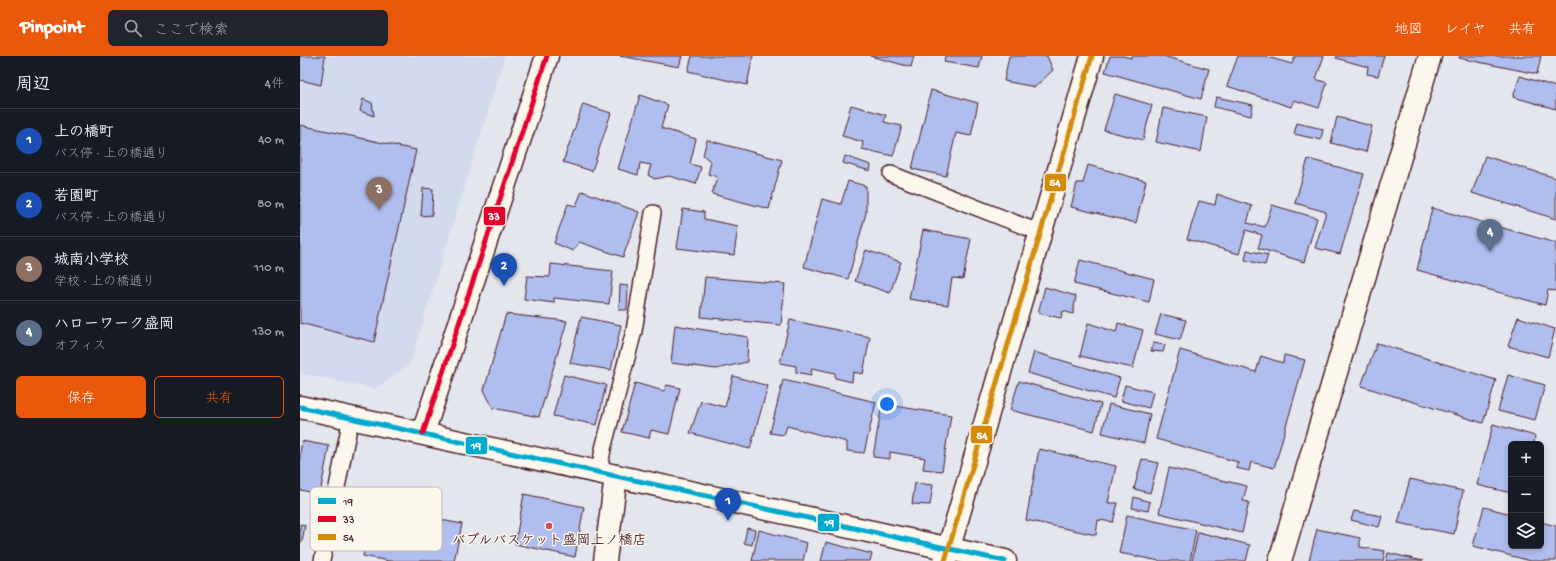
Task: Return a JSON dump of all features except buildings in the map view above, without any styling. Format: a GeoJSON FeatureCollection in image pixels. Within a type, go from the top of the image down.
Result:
{"type":"FeatureCollection","features":[{"type":"Feature","properties":{"kind":"street"},"geometry":{"type":"LineString","coordinates":[[423,434],[547,56]]}},
{"type":"Feature","properties":{"kind":"street"},"geometry":{"type":"LineString","coordinates":[[947,555],[1092,56]]}},
{"type":"Feature","properties":{"kind":"street"},"geometry":{"type":"LineString","coordinates":[[1280,561],[1430,56]]}},
{"type":"Feature","properties":{"kind":"street"},"geometry":{"type":"LineString","coordinates":[[300,407],[607,474],[947,555],[1005,561]]}},
{"type":"Feature","properties":{"kind":"street"},"geometry":{"type":"LineString","coordinates":[[605,561],[607,474]]}},
{"type":"Feature","properties":{"kind":"lane"},"geometry":{"type":"LineString","coordinates":[[891,174],[1041,233]]}},
{"type":"Feature","properties":{"kind":"lane"},"geometry":{"type":"LineString","coordinates":[[607,474],[603,448],[634,331],[653,213]]}},
{"type":"Feature","properties":{"kind":"lane"},"geometry":{"type":"LineString","coordinates":[[337,487],[351,418]]}},
{"type":"Feature","properties":{"kind":"lane"},"geometry":{"type":"LineString","coordinates":[[322,561],[324,551]]}},
{"type":"Feature","properties":{"kind":"shaded area"},"geometry":{"type":"Polygon","coordinates":[[[300,56],[505,56],[410,364],[375,389],[300,373],[300,56]]]}},
{"type":"Feature","properties":{"kind":"transit line","name":"33"},"geometry":{"type":"LineString","coordinates":[[423,433],[547,56]]}},
{"type":"Feature","properties":{"kind":"transit line","name":"54"},"geometry":{"type":"LineString","coordinates":[[945,561],[1092,56]]}},
{"type":"Feature","properties":{"kind":"transit line","name":"19"},"geometry":{"type":"LineString","coordinates":[[300,407],[1005,561]]}},
{"type":"Feature","properties":{"kind":"place","name":"城南小学校"},"geometry":{"type":"Point","coordinates":[379,210]}},
{"type":"Feature","properties":{"kind":"place","name":"ハローワーク盛岡"},"geometry":{"type":"Point","coordinates":[1490,252]}},
{"type":"Feature","properties":{"kind":"place","name":"若園町"},"geometry":{"type":"Point","coordinates":[504,286]}},
{"type":"Feature","properties":{"kind":"place","name":"上の橋町"},"geometry":{"type":"Point","coordinates":[728,521]}},
{"type":"Feature","properties":{"kind":"place","name":"バブルバスケット盛岡上ノ橋店"},"geometry":{"type":"Point","coordinates":[549,526]}}]}
